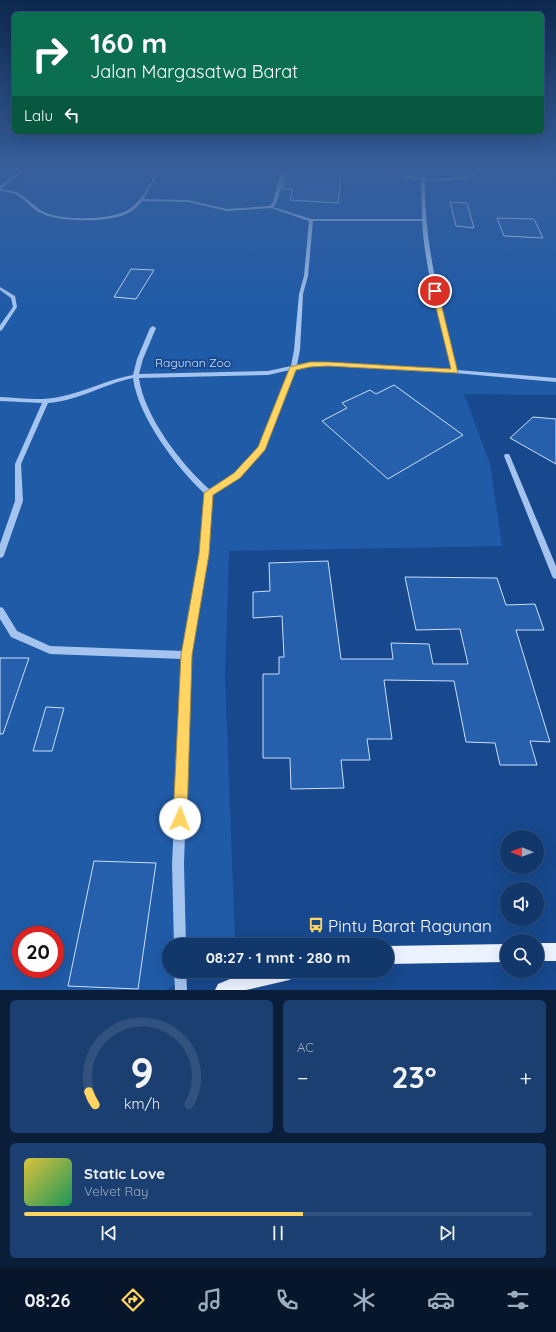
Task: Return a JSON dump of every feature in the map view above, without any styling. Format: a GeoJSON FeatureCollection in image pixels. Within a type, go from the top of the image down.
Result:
{"type":"FeatureCollection","features":[{"type":"Feature","properties":{"kind":"main road"},"geometry":{"type":"LineString","coordinates":[[544,952],[556,952]]}},
{"type":"Feature","properties":{"kind":"main road"},"geometry":{"type":"LineString","coordinates":[[394,955],[500,953]]}},
{"type":"Feature","properties":{"kind":"main road"},"geometry":{"type":"LineString","coordinates":[[224,990],[254,978]]}},
{"type":"Feature","properties":{"kind":"street"},"geometry":{"type":"LineString","coordinates":[[53,215],[65,218],[104,219],[121,217],[124,215]]}},
{"type":"Feature","properties":{"kind":"street"},"geometry":{"type":"LineString","coordinates":[[296,215],[311,220],[424,220]]}},
{"type":"Feature","properties":{"kind":"street"},"geometry":{"type":"LineString","coordinates":[[424,215],[432,278],[455,372]]}},
{"type":"Feature","properties":{"kind":"street"},"geometry":{"type":"LineString","coordinates":[[209,493],[237,475],[262,448],[293,369],[298,344],[300,294],[306,276],[311,220]]}},
{"type":"Feature","properties":{"kind":"street"},"geometry":{"type":"LineString","coordinates":[[0,288],[12,297],[15,307],[0,330]]}},
{"type":"Feature","properties":{"kind":"street"},"geometry":{"type":"LineString","coordinates":[[152,328],[135,376],[137,391],[149,415],[187,472],[209,493]]}},
{"type":"Feature","properties":{"kind":"street"},"geometry":{"type":"LineString","coordinates":[[0,399],[45,402],[67,398],[115,379],[135,376],[268,373],[293,369],[310,364],[455,372],[556,380]]}},
{"type":"Feature","properties":{"kind":"street"},"geometry":{"type":"LineString","coordinates":[[0,555],[1,547],[19,501],[18,464],[45,402]]}},
{"type":"Feature","properties":{"kind":"street"},"geometry":{"type":"LineString","coordinates":[[507,456],[556,576]]}},
{"type":"Feature","properties":{"kind":"street"},"geometry":{"type":"LineString","coordinates":[[180,938],[178,864],[186,655],[204,554],[209,493]]}},
{"type":"Feature","properties":{"kind":"street"},"geometry":{"type":"LineString","coordinates":[[0,610],[14,634],[50,650],[186,655]]}},
{"type":"Feature","properties":{"kind":"street"},"geometry":{"type":"LineString","coordinates":[[180,978],[181,990]]}},
{"type":"Feature","properties":{"kind":"green space","name":"Ragunan Zoo"},"geometry":{"type":"Polygon","coordinates":[[[0,215],[556,215],[556,395],[464,394],[490,464],[502,546],[229,551],[225,676],[235,938],[162,938],[162,978],[183,978],[167,990],[0,990],[0,215]]]}},
{"type":"Feature","properties":{"kind":"building"},"geometry":{"type":"Polygon","coordinates":[[[453,215],[470,215],[474,228],[456,226],[453,215]]]}},
{"type":"Feature","properties":{"kind":"building"},"geometry":{"type":"Polygon","coordinates":[[[497,218],[534,219],[543,238],[504,236],[497,218]]]}},
{"type":"Feature","properties":{"kind":"building"},"geometry":{"type":"Polygon","coordinates":[[[131,269],[154,270],[136,299],[114,297],[131,269]]]}},
{"type":"Feature","properties":{"kind":"building"},"geometry":{"type":"Polygon","coordinates":[[[394,385],[463,435],[388,479],[322,421],[347,408],[342,403],[370,390],[376,394],[394,385]]]}},
{"type":"Feature","properties":{"kind":"building"},"geometry":{"type":"Polygon","coordinates":[[[533,417],[556,419],[556,464],[510,438],[533,417]]]}},
{"type":"Feature","properties":{"kind":"building"},"geometry":{"type":"Polygon","coordinates":[[[328,561],[341,659],[393,659],[391,643],[429,644],[433,664],[468,664],[460,629],[416,630],[405,577],[497,578],[506,605],[535,604],[544,630],[516,630],[550,742],[530,741],[537,765],[500,765],[495,743],[466,742],[454,681],[384,680],[392,739],[367,739],[370,760],[341,760],[344,788],[291,789],[290,758],[263,758],[263,674],[279,674],[279,657],[284,657],[282,616],[253,618],[253,592],[270,591],[269,563],[328,561]]]}},
{"type":"Feature","properties":{"kind":"building"},"geometry":{"type":"Polygon","coordinates":[[[0,658],[29,658],[3,734],[0,734],[0,658]]]}},
{"type":"Feature","properties":{"kind":"building"},"geometry":{"type":"Polygon","coordinates":[[[46,707],[64,708],[52,751],[33,751],[46,707]]]}},
{"type":"Feature","properties":{"kind":"building"},"geometry":{"type":"Polygon","coordinates":[[[94,861],[156,863],[138,989],[68,986],[94,861]]]}},
{"type":"Feature","properties":{"kind":"place","name":"Pintu Barat Ragunan"},"geometry":{"type":"Point","coordinates":[316,925]}},
{"type":"Feature","properties":{"kind":"route"},"geometry":{"type":"LineString","coordinates":[[180,819],[186,655],[204,554],[209,493],[237,475],[262,448],[281,396],[293,369],[310,364],[328,364],[455,372],[435,291]]}}]}
